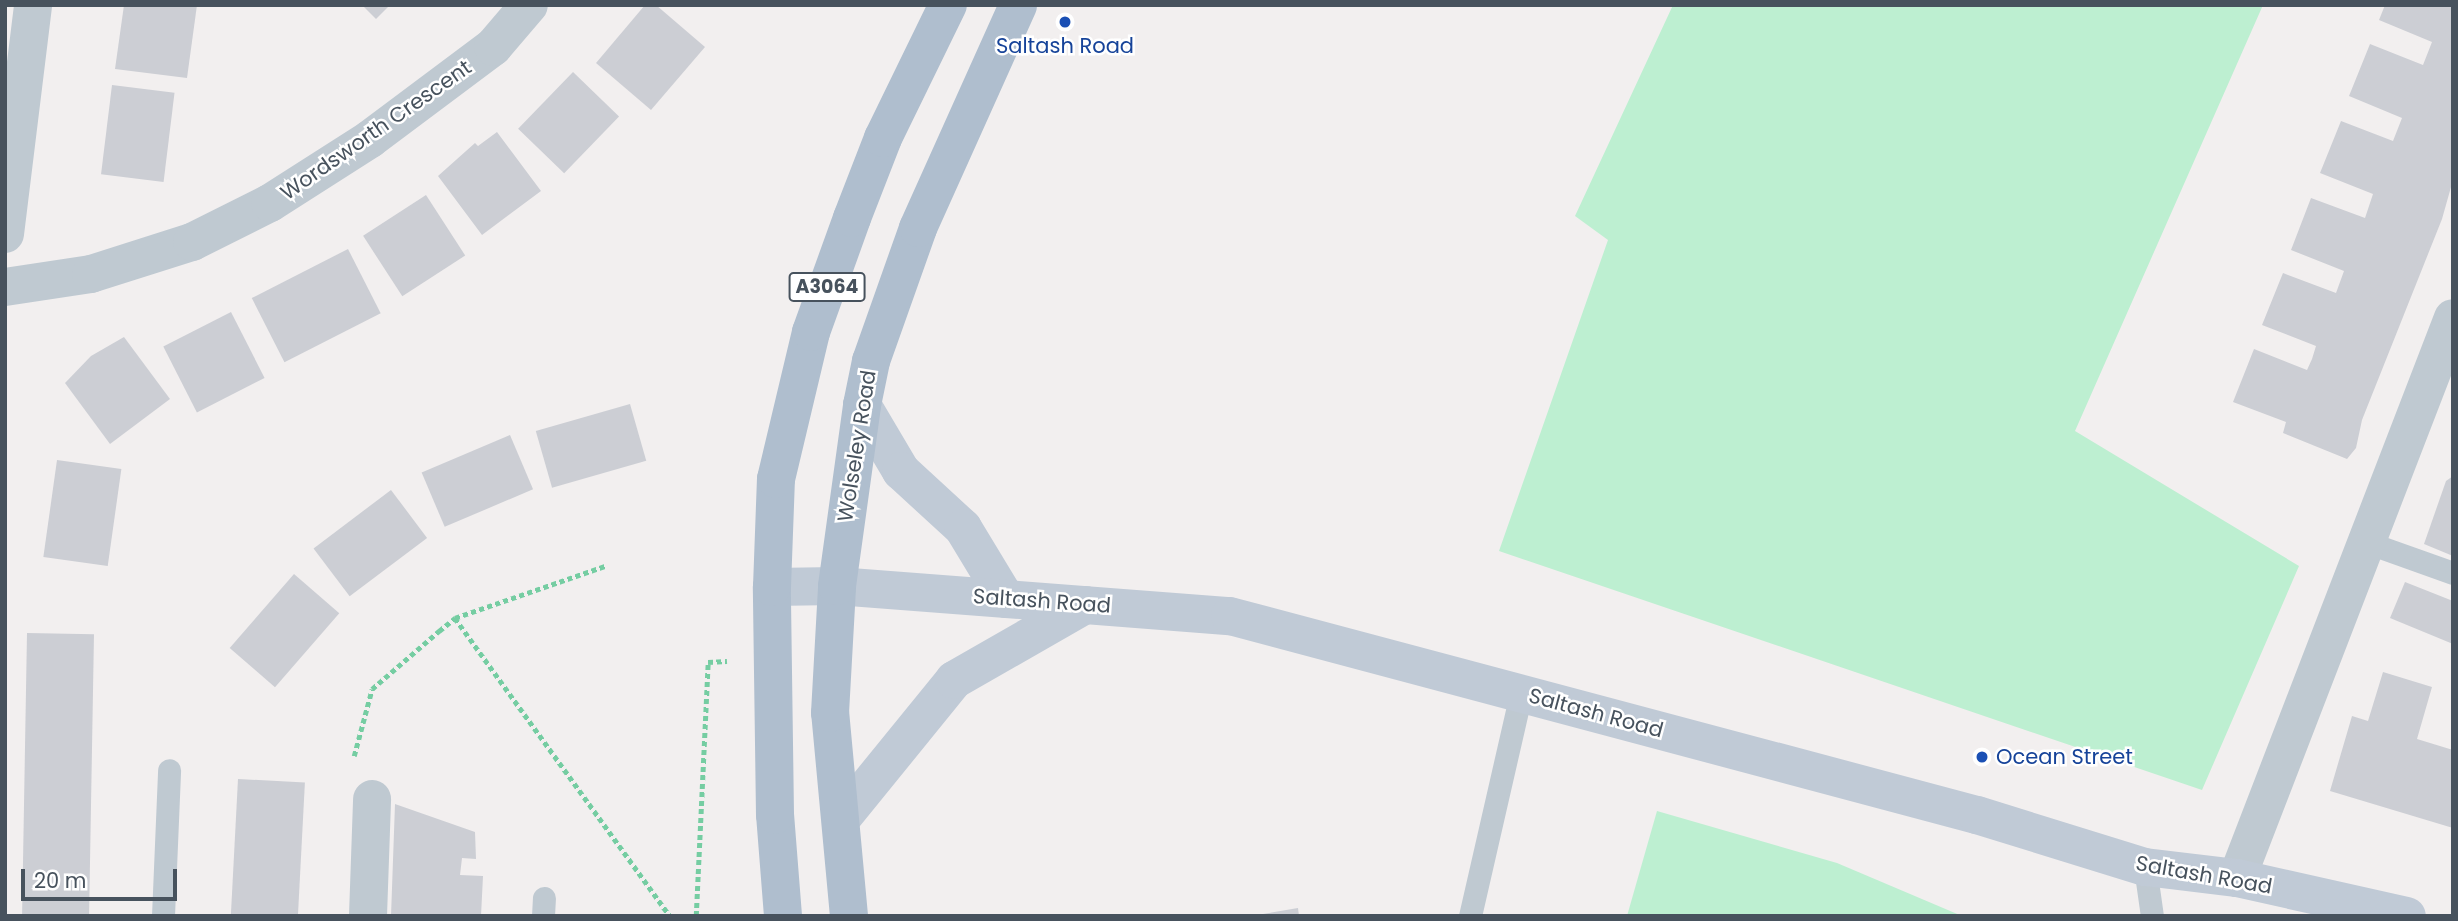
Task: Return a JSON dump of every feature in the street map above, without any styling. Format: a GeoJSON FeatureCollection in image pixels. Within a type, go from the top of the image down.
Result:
{"type":"FeatureCollection","features":[{"type":"Feature","properties":{"kind":"main road","name":"A3064"},"geometry":{"type":"LineString","coordinates":[[783,916],[775,815],[772,587],[776,479],[811,332],[883,138],[948,5]]}},
{"type":"Feature","properties":{"kind":"main road","name":"Wolseley Road"},"geometry":{"type":"LineString","coordinates":[[849,916],[842,818],[830,713],[837,586],[862,405],[871,361],[918,228],[1018,5]]}},
{"type":"Feature","properties":{"kind":"main road"},"geometry":{"type":"LineString","coordinates":[[862,405],[901,471],[963,528],[1006,599]]}},
{"type":"Feature","properties":{"kind":"main road","name":"Saltash Road"},"geometry":{"type":"LineString","coordinates":[[772,587],[837,586],[1230,616],[1977,815],[2145,867],[2237,878],[2407,916]]}},
{"type":"Feature","properties":{"kind":"main road"},"geometry":{"type":"LineString","coordinates":[[842,818],[954,680],[1084,605]]}},
{"type":"Feature","properties":{"kind":"street"},"geometry":{"type":"LineString","coordinates":[[5,234],[33,5]]}},
{"type":"Feature","properties":{"kind":"street","name":"Wordsworth Crescent"},"geometry":{"type":"LineString","coordinates":[[5,287],[91,274],[192,242],[270,204],[370,139],[493,47],[529,5]]}},
{"type":"Feature","properties":{"kind":"street"},"geometry":{"type":"LineString","coordinates":[[2237,878],[2453,318]]}},
{"type":"Feature","properties":{"kind":"street"},"geometry":{"type":"LineString","coordinates":[[368,916],[372,799]]}},
{"type":"Feature","properties":{"kind":"lane"},"geometry":{"type":"LineString","coordinates":[[2366,542],[2453,573]]}},
{"type":"Feature","properties":{"kind":"lane"},"geometry":{"type":"LineString","coordinates":[[1469,916],[1521,693]]}},
{"type":"Feature","properties":{"kind":"lane"},"geometry":{"type":"LineString","coordinates":[[163,916],[169,770]]}},
{"type":"Feature","properties":{"kind":"lane"},"geometry":{"type":"LineString","coordinates":[[2145,867],[2152,916]]}},
{"type":"Feature","properties":{"kind":"path"},"geometry":{"type":"LineString","coordinates":[[372,799],[350,795],[355,743],[372,689],[455,618],[606,566]]}},
{"type":"Feature","properties":{"kind":"path"},"geometry":{"type":"LineString","coordinates":[[455,618],[670,916]]}},
{"type":"Feature","properties":{"kind":"path"},"geometry":{"type":"LineString","coordinates":[[696,916],[708,662],[774,658]]}},
{"type":"Feature","properties":{"kind":"green space"},"geometry":{"type":"Polygon","coordinates":[[[1673,5],[2263,5],[2075,431],[2299,566],[2202,790],[1499,551],[1608,240],[1575,216],[1673,5]]]}},
{"type":"Feature","properties":{"kind":"green space"},"geometry":{"type":"Polygon","coordinates":[[[1657,811],[1837,863],[1962,916],[1627,916],[1657,811]]]}},
{"type":"Feature","properties":{"kind":"building"},"geometry":{"type":"Polygon","coordinates":[[[124,5],[197,5],[187,78],[115,69],[124,5]]]}},
{"type":"Feature","properties":{"kind":"building"},"geometry":{"type":"Polygon","coordinates":[[[362,5],[390,5],[376,19],[362,5]]]}},
{"type":"Feature","properties":{"kind":"building"},"geometry":{"type":"Polygon","coordinates":[[[645,5],[656,5],[705,47],[651,110],[596,63],[645,5]]]}},
{"type":"Feature","properties":{"kind":"building"},"geometry":{"type":"Polygon","coordinates":[[[2385,5],[2453,5],[2453,180],[2442,219],[2362,420],[2356,448],[2347,459],[2283,433],[2286,422],[2233,402],[2254,349],[2307,370],[2312,359],[2316,346],[2262,325],[2283,273],[2336,293],[2344,271],[2291,250],[2311,198],[2365,218],[2373,194],[2320,173],[2341,121],[2393,141],[2402,118],[2349,96],[2370,44],[2423,65],[2432,42],[2379,20],[2385,5]]]}},
{"type":"Feature","properties":{"kind":"building"},"geometry":{"type":"Polygon","coordinates":[[[573,72],[619,116],[564,173],[518,129],[573,72]]]}},
{"type":"Feature","properties":{"kind":"building"},"geometry":{"type":"Polygon","coordinates":[[[112,85],[175,93],[164,182],[101,174],[112,85]]]}},
{"type":"Feature","properties":{"kind":"building"},"geometry":{"type":"Polygon","coordinates":[[[497,132],[541,191],[482,235],[438,176],[475,143],[478,146],[497,132]]]}},
{"type":"Feature","properties":{"kind":"building"},"geometry":{"type":"Polygon","coordinates":[[[426,195],[465,255],[402,296],[363,236],[426,195]]]}},
{"type":"Feature","properties":{"kind":"building"},"geometry":{"type":"Polygon","coordinates":[[[348,249],[381,313],[284,362],[252,298],[348,249]]]}},
{"type":"Feature","properties":{"kind":"building"},"geometry":{"type":"Polygon","coordinates":[[[231,312],[265,378],[197,412],[163,347],[231,312]]]}},
{"type":"Feature","properties":{"kind":"building"},"geometry":{"type":"Polygon","coordinates":[[[124,337],[170,399],[110,444],[65,383],[91,356],[124,337]]]}},
{"type":"Feature","properties":{"kind":"building"},"geometry":{"type":"Polygon","coordinates":[[[630,404],[646,461],[552,488],[536,431],[630,404]]]}},
{"type":"Feature","properties":{"kind":"building"},"geometry":{"type":"Polygon","coordinates":[[[510,435],[533,489],[445,527],[422,473],[510,435]]]}},
{"type":"Feature","properties":{"kind":"building"},"geometry":{"type":"Polygon","coordinates":[[[57,460],[121,469],[108,566],[43,557],[57,460]]]}},
{"type":"Feature","properties":{"kind":"building"},"geometry":{"type":"Polygon","coordinates":[[[2453,476],[2453,556],[2424,544],[2446,481],[2453,476]]]}},
{"type":"Feature","properties":{"kind":"building"},"geometry":{"type":"Polygon","coordinates":[[[391,490],[427,538],[350,596],[314,548],[391,490]]]}},
{"type":"Feature","properties":{"kind":"building"},"geometry":{"type":"Polygon","coordinates":[[[294,574],[339,613],[275,687],[230,648],[294,574]]]}},
{"type":"Feature","properties":{"kind":"building"},"geometry":{"type":"Polygon","coordinates":[[[2405,582],[2453,601],[2453,644],[2390,618],[2405,582]]]}},
{"type":"Feature","properties":{"kind":"building"},"geometry":{"type":"Polygon","coordinates":[[[27,633],[94,634],[89,916],[22,916],[27,633]]]}},
{"type":"Feature","properties":{"kind":"building"},"geometry":{"type":"Polygon","coordinates":[[[2383,672],[2432,687],[2417,739],[2453,750],[2453,828],[2330,791],[2352,716],[2368,721],[2383,672]]]}},
{"type":"Feature","properties":{"kind":"building"},"geometry":{"type":"Polygon","coordinates":[[[238,779],[305,783],[298,916],[231,916],[238,779]]]}},
{"type":"Feature","properties":{"kind":"building"},"geometry":{"type":"Polygon","coordinates":[[[395,804],[475,832],[476,859],[462,858],[460,875],[483,876],[481,916],[391,916],[395,804]]]}},
{"type":"Feature","properties":{"kind":"building"},"geometry":{"type":"Polygon","coordinates":[[[1298,908],[1299,916],[1263,916],[1263,914],[1298,908]]]}},
{"type":"Feature","properties":{"kind":"place","name":"Saltash Road"},"geometry":{"type":"Point","coordinates":[1065,22]}},
{"type":"Feature","properties":{"kind":"place","name":"Ocean Street"},"geometry":{"type":"Point","coordinates":[1982,757]}}]}
